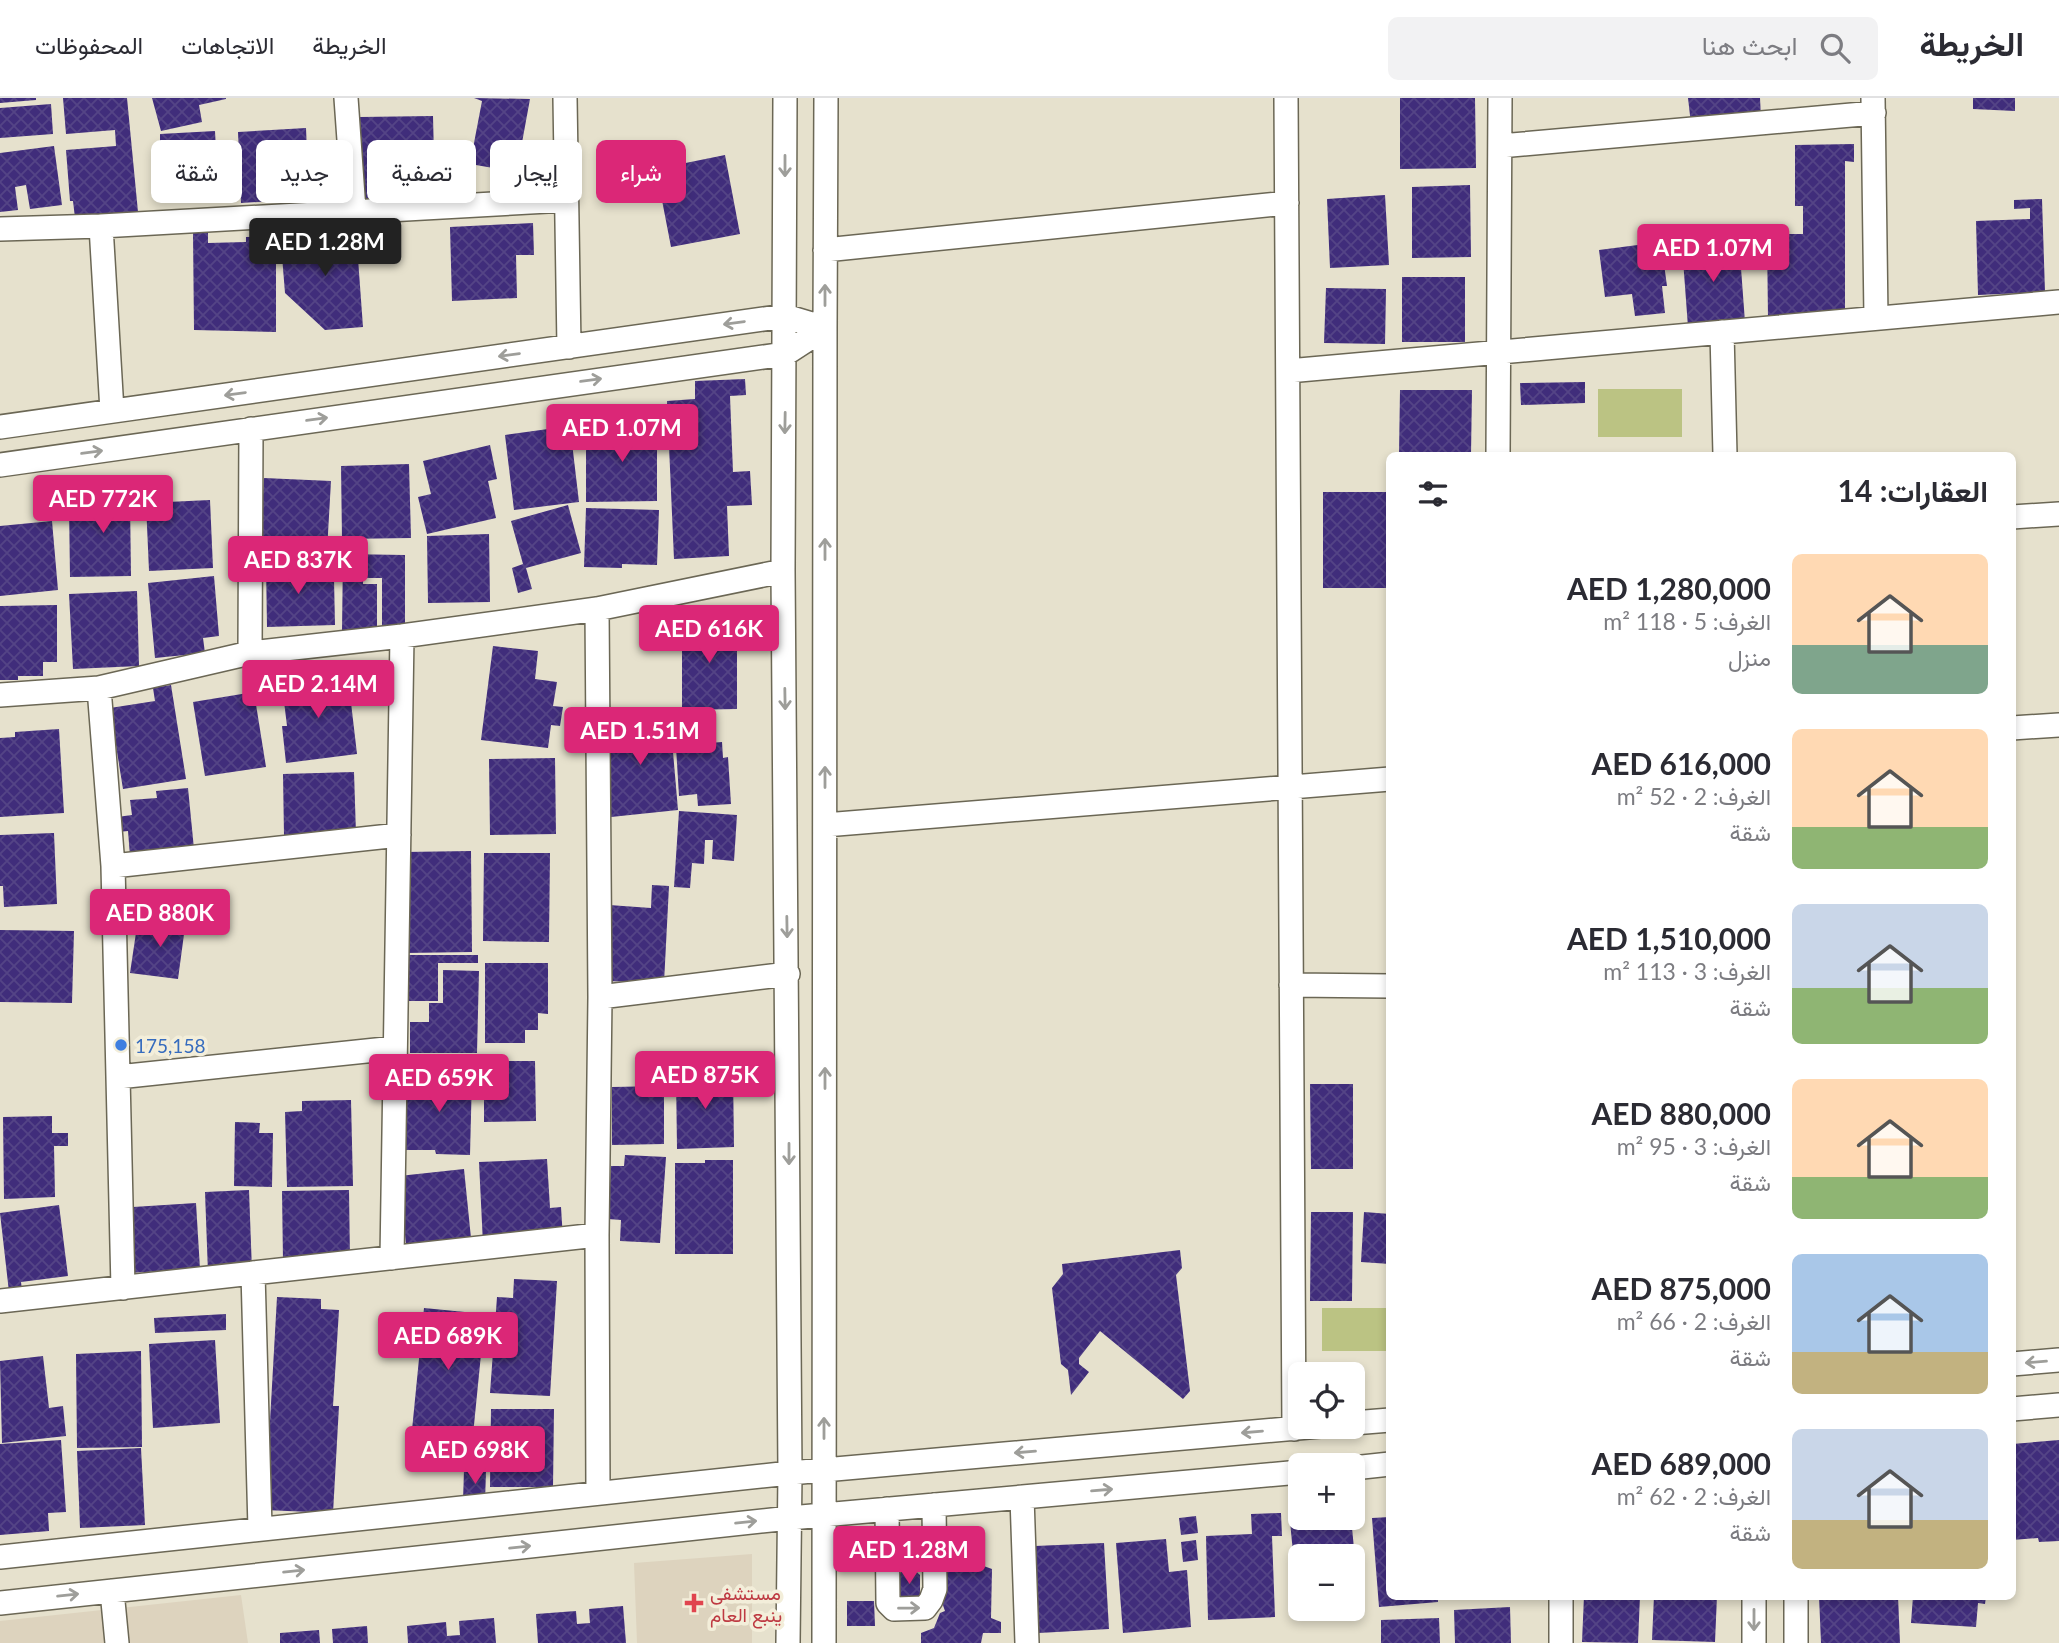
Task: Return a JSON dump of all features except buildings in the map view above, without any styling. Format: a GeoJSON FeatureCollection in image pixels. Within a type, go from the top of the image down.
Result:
{"type":"FeatureCollection","features":[{"type":"Feature","properties":{"kind":"street"},"geometry":{"type":"LineString","coordinates":[[346,98],[354,210]]}},
{"type":"Feature","properties":{"kind":"street"},"geometry":{"type":"LineString","coordinates":[[565,98],[565,140]]}},
{"type":"Feature","properties":{"kind":"street"},"geometry":{"type":"LineString","coordinates":[[785,98],[783,571],[788,974],[788,1643]]}},
{"type":"Feature","properties":{"kind":"street"},"geometry":{"type":"LineString","coordinates":[[824,1643],[826,98]]}},
{"type":"Feature","properties":{"kind":"street"},"geometry":{"type":"LineString","coordinates":[[1286,98],[1294,1362]]}},
{"type":"Feature","properties":{"kind":"street"},"geometry":{"type":"LineString","coordinates":[[1498,452],[1500,98]]}},
{"type":"Feature","properties":{"kind":"street"},"geometry":{"type":"LineString","coordinates":[[1500,146],[1873,105],[1876,318]]}},
{"type":"Feature","properties":{"kind":"street"},"geometry":{"type":"LineString","coordinates":[[825,250],[1287,202]]}},
{"type":"Feature","properties":{"kind":"street"},"geometry":{"type":"LineString","coordinates":[[0,229],[101,226],[502,203]]}},
{"type":"Feature","properties":{"kind":"street"},"geometry":{"type":"LineString","coordinates":[[566,203],[569,347]]}},
{"type":"Feature","properties":{"kind":"street"},"geometry":{"type":"LineString","coordinates":[[101,226],[112,411]]}},
{"type":"Feature","properties":{"kind":"street"},"geometry":{"type":"LineString","coordinates":[[1288,371],[2059,302]]}},
{"type":"Feature","properties":{"kind":"street"},"geometry":{"type":"LineString","coordinates":[[0,427],[785,316],[825,328]]}},
{"type":"Feature","properties":{"kind":"street"},"geometry":{"type":"LineString","coordinates":[[0,465],[785,354],[825,328]]}},
{"type":"Feature","properties":{"kind":"street"},"geometry":{"type":"LineString","coordinates":[[1722,332],[1725,452]]}},
{"type":"Feature","properties":{"kind":"street"},"geometry":{"type":"LineString","coordinates":[[250,653],[251,429]]}},
{"type":"Feature","properties":{"kind":"street"},"geometry":{"type":"LineString","coordinates":[[2016,517],[2059,514]]}},
{"type":"Feature","properties":{"kind":"street"},"geometry":{"type":"LineString","coordinates":[[0,695],[99,688],[250,653],[402,636],[597,609],[783,571]]}},
{"type":"Feature","properties":{"kind":"street"},"geometry":{"type":"LineString","coordinates":[[597,609],[600,997],[598,1493]]}},
{"type":"Feature","properties":{"kind":"street"},"geometry":{"type":"LineString","coordinates":[[392,1258],[402,636]]}},
{"type":"Feature","properties":{"kind":"street"},"geometry":{"type":"LineString","coordinates":[[99,688],[113,866],[123,1288]]}},
{"type":"Feature","properties":{"kind":"street"},"geometry":{"type":"LineString","coordinates":[[2016,728],[2059,724]]}},
{"type":"Feature","properties":{"kind":"street"},"geometry":{"type":"LineString","coordinates":[[825,825],[1386,779]]}},
{"type":"Feature","properties":{"kind":"street"},"geometry":{"type":"LineString","coordinates":[[113,866],[399,835]]}},
{"type":"Feature","properties":{"kind":"street"},"geometry":{"type":"LineString","coordinates":[[600,997],[788,974]]}},
{"type":"Feature","properties":{"kind":"street"},"geometry":{"type":"LineString","coordinates":[[1292,985],[1386,986]]}},
{"type":"Feature","properties":{"kind":"street"},"geometry":{"type":"LineString","coordinates":[[118,1077],[395,1048]]}},
{"type":"Feature","properties":{"kind":"street"},"geometry":{"type":"LineString","coordinates":[[0,1301],[597,1235]]}},
{"type":"Feature","properties":{"kind":"street"},"geometry":{"type":"LineString","coordinates":[[253,1273],[260,1528]]}},
{"type":"Feature","properties":{"kind":"street"},"geometry":{"type":"LineString","coordinates":[[2016,1364],[2059,1360]]}},
{"type":"Feature","properties":{"kind":"street"},"geometry":{"type":"LineString","coordinates":[[2016,1409],[2059,1405]]}},
{"type":"Feature","properties":{"kind":"street"},"geometry":{"type":"LineString","coordinates":[[1365,1422],[1386,1420]]}},
{"type":"Feature","properties":{"kind":"street"},"geometry":{"type":"LineString","coordinates":[[0,1557],[790,1473],[1288,1430]]}},
{"type":"Feature","properties":{"kind":"street"},"geometry":{"type":"LineString","coordinates":[[1365,1467],[1386,1464]]}},
{"type":"Feature","properties":{"kind":"street"},"geometry":{"type":"LineString","coordinates":[[0,1603],[824,1514],[1288,1473]]}},
{"type":"Feature","properties":{"kind":"street"},"geometry":{"type":"LineString","coordinates":[[1022,1497],[1027,1643]]}},
{"type":"Feature","properties":{"kind":"street"},"geometry":{"type":"LineString","coordinates":[[887,1509],[888,1603],[894,1609],[925,1608],[935,1589],[934,1505]]}},
{"type":"Feature","properties":{"kind":"street"},"geometry":{"type":"LineString","coordinates":[[887,1560],[934,1557]]}},
{"type":"Feature","properties":{"kind":"street"},"geometry":{"type":"LineString","coordinates":[[112,1591],[117,1643]]}},
{"type":"Feature","properties":{"kind":"street"},"geometry":{"type":"LineString","coordinates":[[1561,1600],[1561,1643]]}},
{"type":"Feature","properties":{"kind":"street"},"geometry":{"type":"LineString","coordinates":[[1754,1600],[1754,1643]]}},
{"type":"Feature","properties":{"kind":"street"},"geometry":{"type":"LineString","coordinates":[[1796,1600],[1796,1643]]}},
{"type":"Feature","properties":{"kind":"shaded area","name":"مستشفى ينبع العام"},"geometry":{"type":"Polygon","coordinates":[[[752,1554],[752,1643],[637,1643],[634,1563],[752,1554]]]}},
{"type":"Feature","properties":{"kind":"shaded area"},"geometry":{"type":"Polygon","coordinates":[[[241,1595],[248,1643],[0,1643],[0,1621],[241,1595]]]}},
{"type":"Feature","properties":{"kind":"green space"},"geometry":{"type":"Polygon","coordinates":[[[1598,389],[1682,389],[1682,437],[1598,437],[1598,389]]]}},
{"type":"Feature","properties":{"kind":"green space"},"geometry":{"type":"Polygon","coordinates":[[[1322,1308],[1386,1308],[1386,1351],[1322,1351],[1322,1308]]]}},
{"type":"Feature","properties":{"kind":"place","name":"175,158"},"geometry":{"type":"Point","coordinates":[121,1045]}},
{"type":"Feature","properties":{"kind":"place","name":"مستشفى ينبع العام"},"geometry":{"type":"Point","coordinates":[694,1603]}}]}
